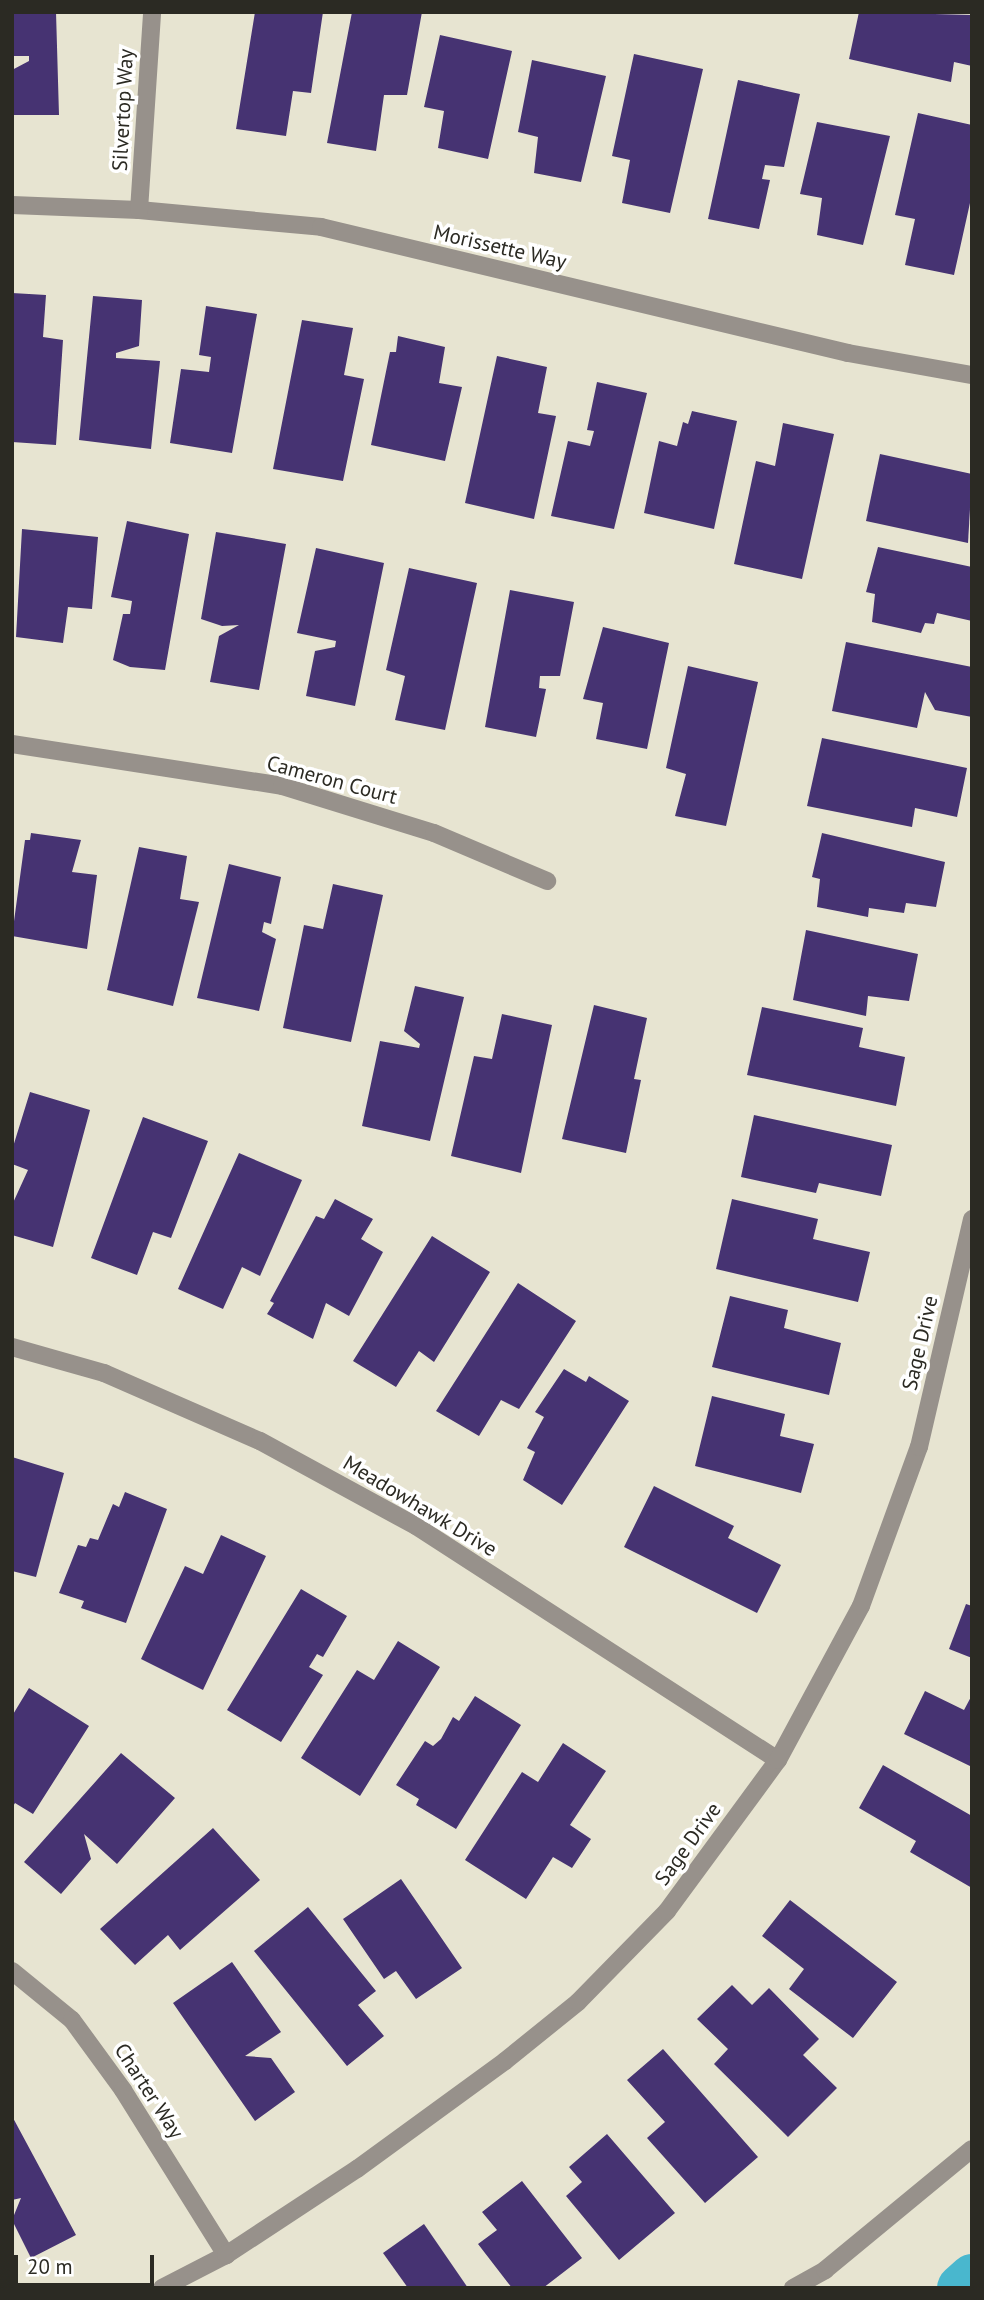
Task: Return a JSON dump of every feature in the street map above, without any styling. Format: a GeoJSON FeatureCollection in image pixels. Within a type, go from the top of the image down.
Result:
{"type":"FeatureCollection","features":[{"type":"Feature","properties":{"kind":"street","name":"Silvertop Way"},"geometry":{"type":"LineString","coordinates":[[139,210],[152,12]]}},
{"type":"Feature","properties":{"kind":"street","name":"Morissette Way"},"geometry":{"type":"LineString","coordinates":[[12,205],[139,210],[321,227],[848,353],[972,375]]}},
{"type":"Feature","properties":{"kind":"street","name":"Cameron Court"},"geometry":{"type":"LineString","coordinates":[[12,744],[282,786],[434,833],[547,881]]}},
{"type":"Feature","properties":{"kind":"street","name":"Sage Drive"},"geometry":{"type":"LineString","coordinates":[[162,2288],[226,2255],[368,2161],[578,2002],[667,1911],[778,1760],[861,1606],[915,1459],[972,1219]]}},
{"type":"Feature","properties":{"kind":"street","name":"Meadowhawk Drive"},"geometry":{"type":"LineString","coordinates":[[12,1347],[104,1373],[260,1441],[416,1526],[778,1760]]}},
{"type":"Feature","properties":{"kind":"street","name":"Charter Way"},"geometry":{"type":"LineString","coordinates":[[12,1971],[72,2020],[124,2090],[226,2255]]}},
{"type":"Feature","properties":{"kind":"street"},"geometry":{"type":"LineString","coordinates":[[793,2288],[825,2270],[972,2150]]}},
{"type":"Feature","properties":{"kind":"building"},"geometry":{"type":"Polygon","coordinates":[[[12,12],[56,12],[59,115],[12,115],[12,70],[29,61],[29,56],[12,56],[12,12]]]}},
{"type":"Feature","properties":{"kind":"building"},"geometry":{"type":"Polygon","coordinates":[[[255,12],[323,12],[311,93],[293,91],[286,136],[236,129],[255,12]]]}},
{"type":"Feature","properties":{"kind":"building"},"geometry":{"type":"Polygon","coordinates":[[[352,12],[422,12],[407,95],[384,95],[376,151],[327,143],[352,12]]]}},
{"type":"Feature","properties":{"kind":"building"},"geometry":{"type":"Polygon","coordinates":[[[859,12],[972,15],[972,66],[954,62],[951,82],[849,59],[859,12]]]}},
{"type":"Feature","properties":{"kind":"building"},"geometry":{"type":"Polygon","coordinates":[[[440,35],[512,51],[488,159],[438,148],[444,111],[424,107],[440,35]]]}},
{"type":"Feature","properties":{"kind":"building"},"geometry":{"type":"Polygon","coordinates":[[[634,54],[703,69],[670,213],[622,203],[630,160],[612,156],[634,54]]]}},
{"type":"Feature","properties":{"kind":"building"},"geometry":{"type":"Polygon","coordinates":[[[532,60],[606,76],[581,182],[534,173],[538,137],[518,132],[532,60]]]}},
{"type":"Feature","properties":{"kind":"building"},"geometry":{"type":"Polygon","coordinates":[[[738,80],[800,94],[784,167],[765,165],[762,179],[770,180],[759,229],[708,219],[738,80]]]}},
{"type":"Feature","properties":{"kind":"building"},"geometry":{"type":"Polygon","coordinates":[[[918,113],[972,125],[972,194],[954,275],[905,265],[915,219],[895,215],[918,113]]]}},
{"type":"Feature","properties":{"kind":"building"},"geometry":{"type":"Polygon","coordinates":[[[817,122],[890,136],[863,245],[817,235],[822,198],[800,194],[817,122]]]}},
{"type":"Feature","properties":{"kind":"building"},"geometry":{"type":"Polygon","coordinates":[[[12,293],[46,295],[43,337],[63,340],[56,445],[12,442],[12,293]]]}},
{"type":"Feature","properties":{"kind":"building"},"geometry":{"type":"Polygon","coordinates":[[[93,296],[142,300],[139,346],[116,353],[116,358],[160,361],[151,449],[79,440],[93,296]]]}},
{"type":"Feature","properties":{"kind":"building"},"geometry":{"type":"Polygon","coordinates":[[[206,306],[257,314],[232,453],[170,443],[181,369],[209,372],[211,357],[199,355],[206,306]]]}},
{"type":"Feature","properties":{"kind":"building"},"geometry":{"type":"Polygon","coordinates":[[[302,320],[353,328],[344,375],[364,379],[343,481],[273,469],[302,320]]]}},
{"type":"Feature","properties":{"kind":"building"},"geometry":{"type":"Polygon","coordinates":[[[398,336],[445,347],[439,383],[462,387],[445,461],[371,445],[390,352],[396,352],[398,336]]]}},
{"type":"Feature","properties":{"kind":"building"},"geometry":{"type":"Polygon","coordinates":[[[497,356],[547,367],[538,413],[556,416],[534,519],[465,503],[497,356]]]}},
{"type":"Feature","properties":{"kind":"building"},"geometry":{"type":"Polygon","coordinates":[[[597,382],[647,393],[614,529],[551,516],[568,441],[590,446],[594,431],[587,430],[597,382]]]}},
{"type":"Feature","properties":{"kind":"building"},"geometry":{"type":"Polygon","coordinates":[[[692,411],[737,421],[714,529],[644,513],[659,441],[677,446],[683,422],[688,424],[692,411]]]}},
{"type":"Feature","properties":{"kind":"building"},"geometry":{"type":"Polygon","coordinates":[[[783,423],[834,434],[802,579],[734,564],[756,461],[775,466],[783,423]]]}},
{"type":"Feature","properties":{"kind":"building"},"geometry":{"type":"Polygon","coordinates":[[[880,454],[972,474],[968,543],[866,521],[880,454]]]}},
{"type":"Feature","properties":{"kind":"building"},"geometry":{"type":"Polygon","coordinates":[[[127,521],[189,534],[165,670],[130,667],[113,660],[123,614],[130,614],[132,601],[111,597],[127,521]]]}},
{"type":"Feature","properties":{"kind":"building"},"geometry":{"type":"Polygon","coordinates":[[[22,529],[98,537],[92,609],[68,607],[63,643],[16,637],[22,529]]]}},
{"type":"Feature","properties":{"kind":"building"},"geometry":{"type":"Polygon","coordinates":[[[216,532],[286,544],[259,690],[210,682],[219,636],[239,625],[222,626],[201,619],[216,532]]]}},
{"type":"Feature","properties":{"kind":"building"},"geometry":{"type":"Polygon","coordinates":[[[878,547],[972,567],[972,621],[937,613],[934,624],[925,623],[921,633],[872,622],[875,594],[866,592],[878,547]]]}},
{"type":"Feature","properties":{"kind":"building"},"geometry":{"type":"Polygon","coordinates":[[[316,548],[384,563],[355,706],[306,696],[315,651],[335,647],[336,641],[297,633],[316,548]]]}},
{"type":"Feature","properties":{"kind":"building"},"geometry":{"type":"Polygon","coordinates":[[[409,568],[477,583],[445,730],[395,720],[405,676],[386,670],[409,568]]]}},
{"type":"Feature","properties":{"kind":"building"},"geometry":{"type":"Polygon","coordinates":[[[510,590],[574,602],[560,676],[540,676],[539,688],[546,689],[536,737],[485,727],[510,590]]]}},
{"type":"Feature","properties":{"kind":"building"},"geometry":{"type":"Polygon","coordinates":[[[603,627],[669,643],[647,749],[596,739],[603,703],[583,699],[603,627]]]}},
{"type":"Feature","properties":{"kind":"building"},"geometry":{"type":"Polygon","coordinates":[[[846,642],[972,667],[972,717],[935,710],[925,692],[917,728],[832,711],[846,642]]]}},
{"type":"Feature","properties":{"kind":"building"},"geometry":{"type":"Polygon","coordinates":[[[688,666],[758,682],[726,826],[675,816],[686,774],[666,768],[688,666]]]}},
{"type":"Feature","properties":{"kind":"building"},"geometry":{"type":"Polygon","coordinates":[[[822,738],[967,768],[957,817],[915,808],[912,827],[807,806],[822,738]]]}},
{"type":"Feature","properties":{"kind":"building"},"geometry":{"type":"Polygon","coordinates":[[[31,833],[81,840],[72,872],[97,875],[87,949],[12,936],[25,840],[30,840],[31,833]]]}},
{"type":"Feature","properties":{"kind":"building"},"geometry":{"type":"Polygon","coordinates":[[[822,833],[945,862],[936,907],[906,903],[904,913],[869,908],[868,917],[817,907],[820,879],[812,877],[822,833]]]}},
{"type":"Feature","properties":{"kind":"building"},"geometry":{"type":"Polygon","coordinates":[[[139,847],[187,856],[180,899],[199,902],[173,1006],[107,990],[139,847]]]}},
{"type":"Feature","properties":{"kind":"building"},"geometry":{"type":"Polygon","coordinates":[[[229,864],[281,877],[271,924],[264,922],[262,932],[276,939],[259,1011],[197,998],[229,864]]]}},
{"type":"Feature","properties":{"kind":"building"},"geometry":{"type":"Polygon","coordinates":[[[333,884],[383,895],[351,1042],[283,1028],[304,925],[323,929],[333,884]]]}},
{"type":"Feature","properties":{"kind":"building"},"geometry":{"type":"Polygon","coordinates":[[[806,930],[918,954],[909,1001],[868,996],[866,1016],[793,1000],[806,930]]]}},
{"type":"Feature","properties":{"kind":"building"},"geometry":{"type":"Polygon","coordinates":[[[415,986],[464,997],[430,1141],[362,1126],[380,1041],[419,1048],[420,1044],[404,1031],[415,986]]]}},
{"type":"Feature","properties":{"kind":"building"},"geometry":{"type":"Polygon","coordinates":[[[594,1005],[647,1018],[634,1079],[641,1080],[626,1153],[562,1139],[594,1005]]]}},
{"type":"Feature","properties":{"kind":"building"},"geometry":{"type":"Polygon","coordinates":[[[762,1007],[863,1028],[859,1047],[905,1057],[896,1106],[747,1075],[762,1007]]]}},
{"type":"Feature","properties":{"kind":"building"},"geometry":{"type":"Polygon","coordinates":[[[502,1014],[552,1025],[521,1173],[451,1156],[474,1056],[492,1059],[502,1014]]]}},
{"type":"Feature","properties":{"kind":"building"},"geometry":{"type":"Polygon","coordinates":[[[30,1092],[90,1110],[53,1247],[12,1235],[12,1205],[28,1170],[12,1164],[12,1150],[30,1092]]]}},
{"type":"Feature","properties":{"kind":"building"},"geometry":{"type":"Polygon","coordinates":[[[754,1115],[892,1145],[881,1196],[819,1183],[816,1193],[741,1177],[754,1115]]]}},
{"type":"Feature","properties":{"kind":"building"},"geometry":{"type":"Polygon","coordinates":[[[143,1117],[208,1141],[171,1238],[153,1232],[137,1275],[91,1258],[143,1117]]]}},
{"type":"Feature","properties":{"kind":"building"},"geometry":{"type":"Polygon","coordinates":[[[239,1153],[302,1180],[260,1276],[242,1267],[223,1309],[178,1289],[239,1153]]]}},
{"type":"Feature","properties":{"kind":"building"},"geometry":{"type":"Polygon","coordinates":[[[335,1199],[373,1219],[361,1239],[383,1252],[349,1316],[326,1303],[313,1339],[267,1314],[274,1303],[270,1301],[316,1216],[324,1219],[335,1199]]]}},
{"type":"Feature","properties":{"kind":"building"},"geometry":{"type":"Polygon","coordinates":[[[732,1199],[818,1219],[813,1239],[870,1252],[858,1302],[716,1269],[732,1199]]]}},
{"type":"Feature","properties":{"kind":"building"},"geometry":{"type":"Polygon","coordinates":[[[432,1236],[490,1272],[434,1362],[419,1351],[396,1387],[353,1361],[432,1236]]]}},
{"type":"Feature","properties":{"kind":"building"},"geometry":{"type":"Polygon","coordinates":[[[518,1283],[576,1321],[519,1409],[501,1400],[479,1436],[436,1411],[518,1283]]]}},
{"type":"Feature","properties":{"kind":"building"},"geometry":{"type":"Polygon","coordinates":[[[730,1296],[788,1310],[784,1328],[841,1343],[829,1395],[712,1367],[730,1296]]]}},
{"type":"Feature","properties":{"kind":"building"},"geometry":{"type":"Polygon","coordinates":[[[564,1369],[586,1382],[589,1376],[629,1401],[562,1505],[523,1480],[535,1452],[527,1448],[544,1417],[535,1412],[564,1369]]]}},
{"type":"Feature","properties":{"kind":"building"},"geometry":{"type":"Polygon","coordinates":[[[712,1396],[785,1414],[780,1436],[814,1444],[801,1493],[695,1466],[712,1396]]]}},
{"type":"Feature","properties":{"kind":"building"},"geometry":{"type":"Polygon","coordinates":[[[12,1457],[64,1473],[36,1577],[12,1571],[12,1457]]]}},
{"type":"Feature","properties":{"kind":"building"},"geometry":{"type":"Polygon","coordinates":[[[654,1486],[734,1526],[728,1538],[781,1565],[757,1613],[624,1547],[654,1486]]]}},
{"type":"Feature","properties":{"kind":"building"},"geometry":{"type":"Polygon","coordinates":[[[125,1492],[167,1509],[126,1623],[81,1608],[84,1601],[59,1593],[78,1545],[86,1547],[90,1538],[98,1540],[113,1504],[119,1507],[125,1492]]]}},
{"type":"Feature","properties":{"kind":"building"},"geometry":{"type":"Polygon","coordinates":[[[221,1535],[266,1556],[203,1690],[141,1659],[185,1566],[203,1574],[221,1535]]]}},
{"type":"Feature","properties":{"kind":"building"},"geometry":{"type":"Polygon","coordinates":[[[301,1589],[347,1616],[323,1657],[317,1654],[309,1667],[323,1675],[281,1742],[227,1710],[301,1589]]]}},
{"type":"Feature","properties":{"kind":"building"},"geometry":{"type":"Polygon","coordinates":[[[966,1604],[972,1606],[972,1658],[949,1649],[966,1604]]]}},
{"type":"Feature","properties":{"kind":"building"},"geometry":{"type":"Polygon","coordinates":[[[398,1641],[440,1667],[360,1796],[301,1758],[357,1670],[374,1680],[398,1641]]]}},
{"type":"Feature","properties":{"kind":"building"},"geometry":{"type":"Polygon","coordinates":[[[29,1688],[89,1726],[33,1814],[15,1803],[12,1808],[12,1716],[29,1688]]]}},
{"type":"Feature","properties":{"kind":"building"},"geometry":{"type":"Polygon","coordinates":[[[925,1691],[964,1710],[972,1695],[972,1767],[904,1734],[925,1691]]]}},
{"type":"Feature","properties":{"kind":"building"},"geometry":{"type":"Polygon","coordinates":[[[475,1696],[521,1725],[456,1829],[416,1805],[419,1799],[396,1785],[425,1741],[433,1746],[441,1739],[453,1717],[459,1721],[475,1696]]]}},
{"type":"Feature","properties":{"kind":"building"},"geometry":{"type":"Polygon","coordinates":[[[563,1743],[606,1771],[570,1825],[591,1839],[572,1868],[553,1857],[526,1899],[465,1860],[522,1772],[538,1782],[563,1743]]]}},
{"type":"Feature","properties":{"kind":"building"},"geometry":{"type":"Polygon","coordinates":[[[121,1753],[175,1798],[117,1864],[84,1834],[91,1859],[61,1894],[24,1862],[121,1753]]]}},
{"type":"Feature","properties":{"kind":"building"},"geometry":{"type":"Polygon","coordinates":[[[883,1765],[972,1816],[972,1888],[910,1852],[916,1841],[859,1808],[883,1765]]]}},
{"type":"Feature","properties":{"kind":"building"},"geometry":{"type":"Polygon","coordinates":[[[213,1828],[260,1880],[180,1950],[168,1935],[135,1965],[100,1929],[213,1828]]]}},
{"type":"Feature","properties":{"kind":"building"},"geometry":{"type":"Polygon","coordinates":[[[401,1879],[462,1968],[416,1999],[396,1971],[384,1979],[343,1919],[401,1879]]]}},
{"type":"Feature","properties":{"kind":"building"},"geometry":{"type":"Polygon","coordinates":[[[790,1900],[897,1982],[853,2038],[789,1989],[804,1969],[762,1936],[790,1900]]]}},
{"type":"Feature","properties":{"kind":"building"},"geometry":{"type":"Polygon","coordinates":[[[308,1907],[376,1991],[358,2005],[384,2036],[347,2066],[254,1951],[308,1907]]]}},
{"type":"Feature","properties":{"kind":"building"},"geometry":{"type":"Polygon","coordinates":[[[232,1962],[281,2032],[245,2056],[271,2058],[295,2092],[255,2121],[173,2003],[232,1962]]]}},
{"type":"Feature","properties":{"kind":"building"},"geometry":{"type":"Polygon","coordinates":[[[732,1985],[752,2005],[769,1988],[819,2039],[803,2055],[837,2088],[788,2137],[714,2064],[728,2049],[697,2019],[732,1985]]]}},
{"type":"Feature","properties":{"kind":"building"},"geometry":{"type":"Polygon","coordinates":[[[663,2049],[758,2157],[705,2203],[647,2138],[665,2122],[627,2080],[663,2049]]]}},
{"type":"Feature","properties":{"kind":"building"},"geometry":{"type":"Polygon","coordinates":[[[12,2116],[76,2235],[31,2258],[12,2220],[21,2198],[12,2200],[12,2116]]]}},
{"type":"Feature","properties":{"kind":"building"},"geometry":{"type":"Polygon","coordinates":[[[607,2134],[675,2213],[619,2260],[566,2196],[582,2182],[569,2167],[607,2134]]]}},
{"type":"Feature","properties":{"kind":"building"},"geometry":{"type":"Polygon","coordinates":[[[522,2181],[582,2258],[543,2288],[512,2288],[478,2244],[497,2230],[482,2212],[522,2181]]]}},
{"type":"Feature","properties":{"kind":"building"},"geometry":{"type":"Polygon","coordinates":[[[424,2224],[468,2288],[408,2288],[383,2253],[424,2224]]]}},
{"type":"Feature","properties":{"kind":"waterway"},"geometry":{"type":"LineString","coordinates":[[961,2288],[972,2278]]}}]}
